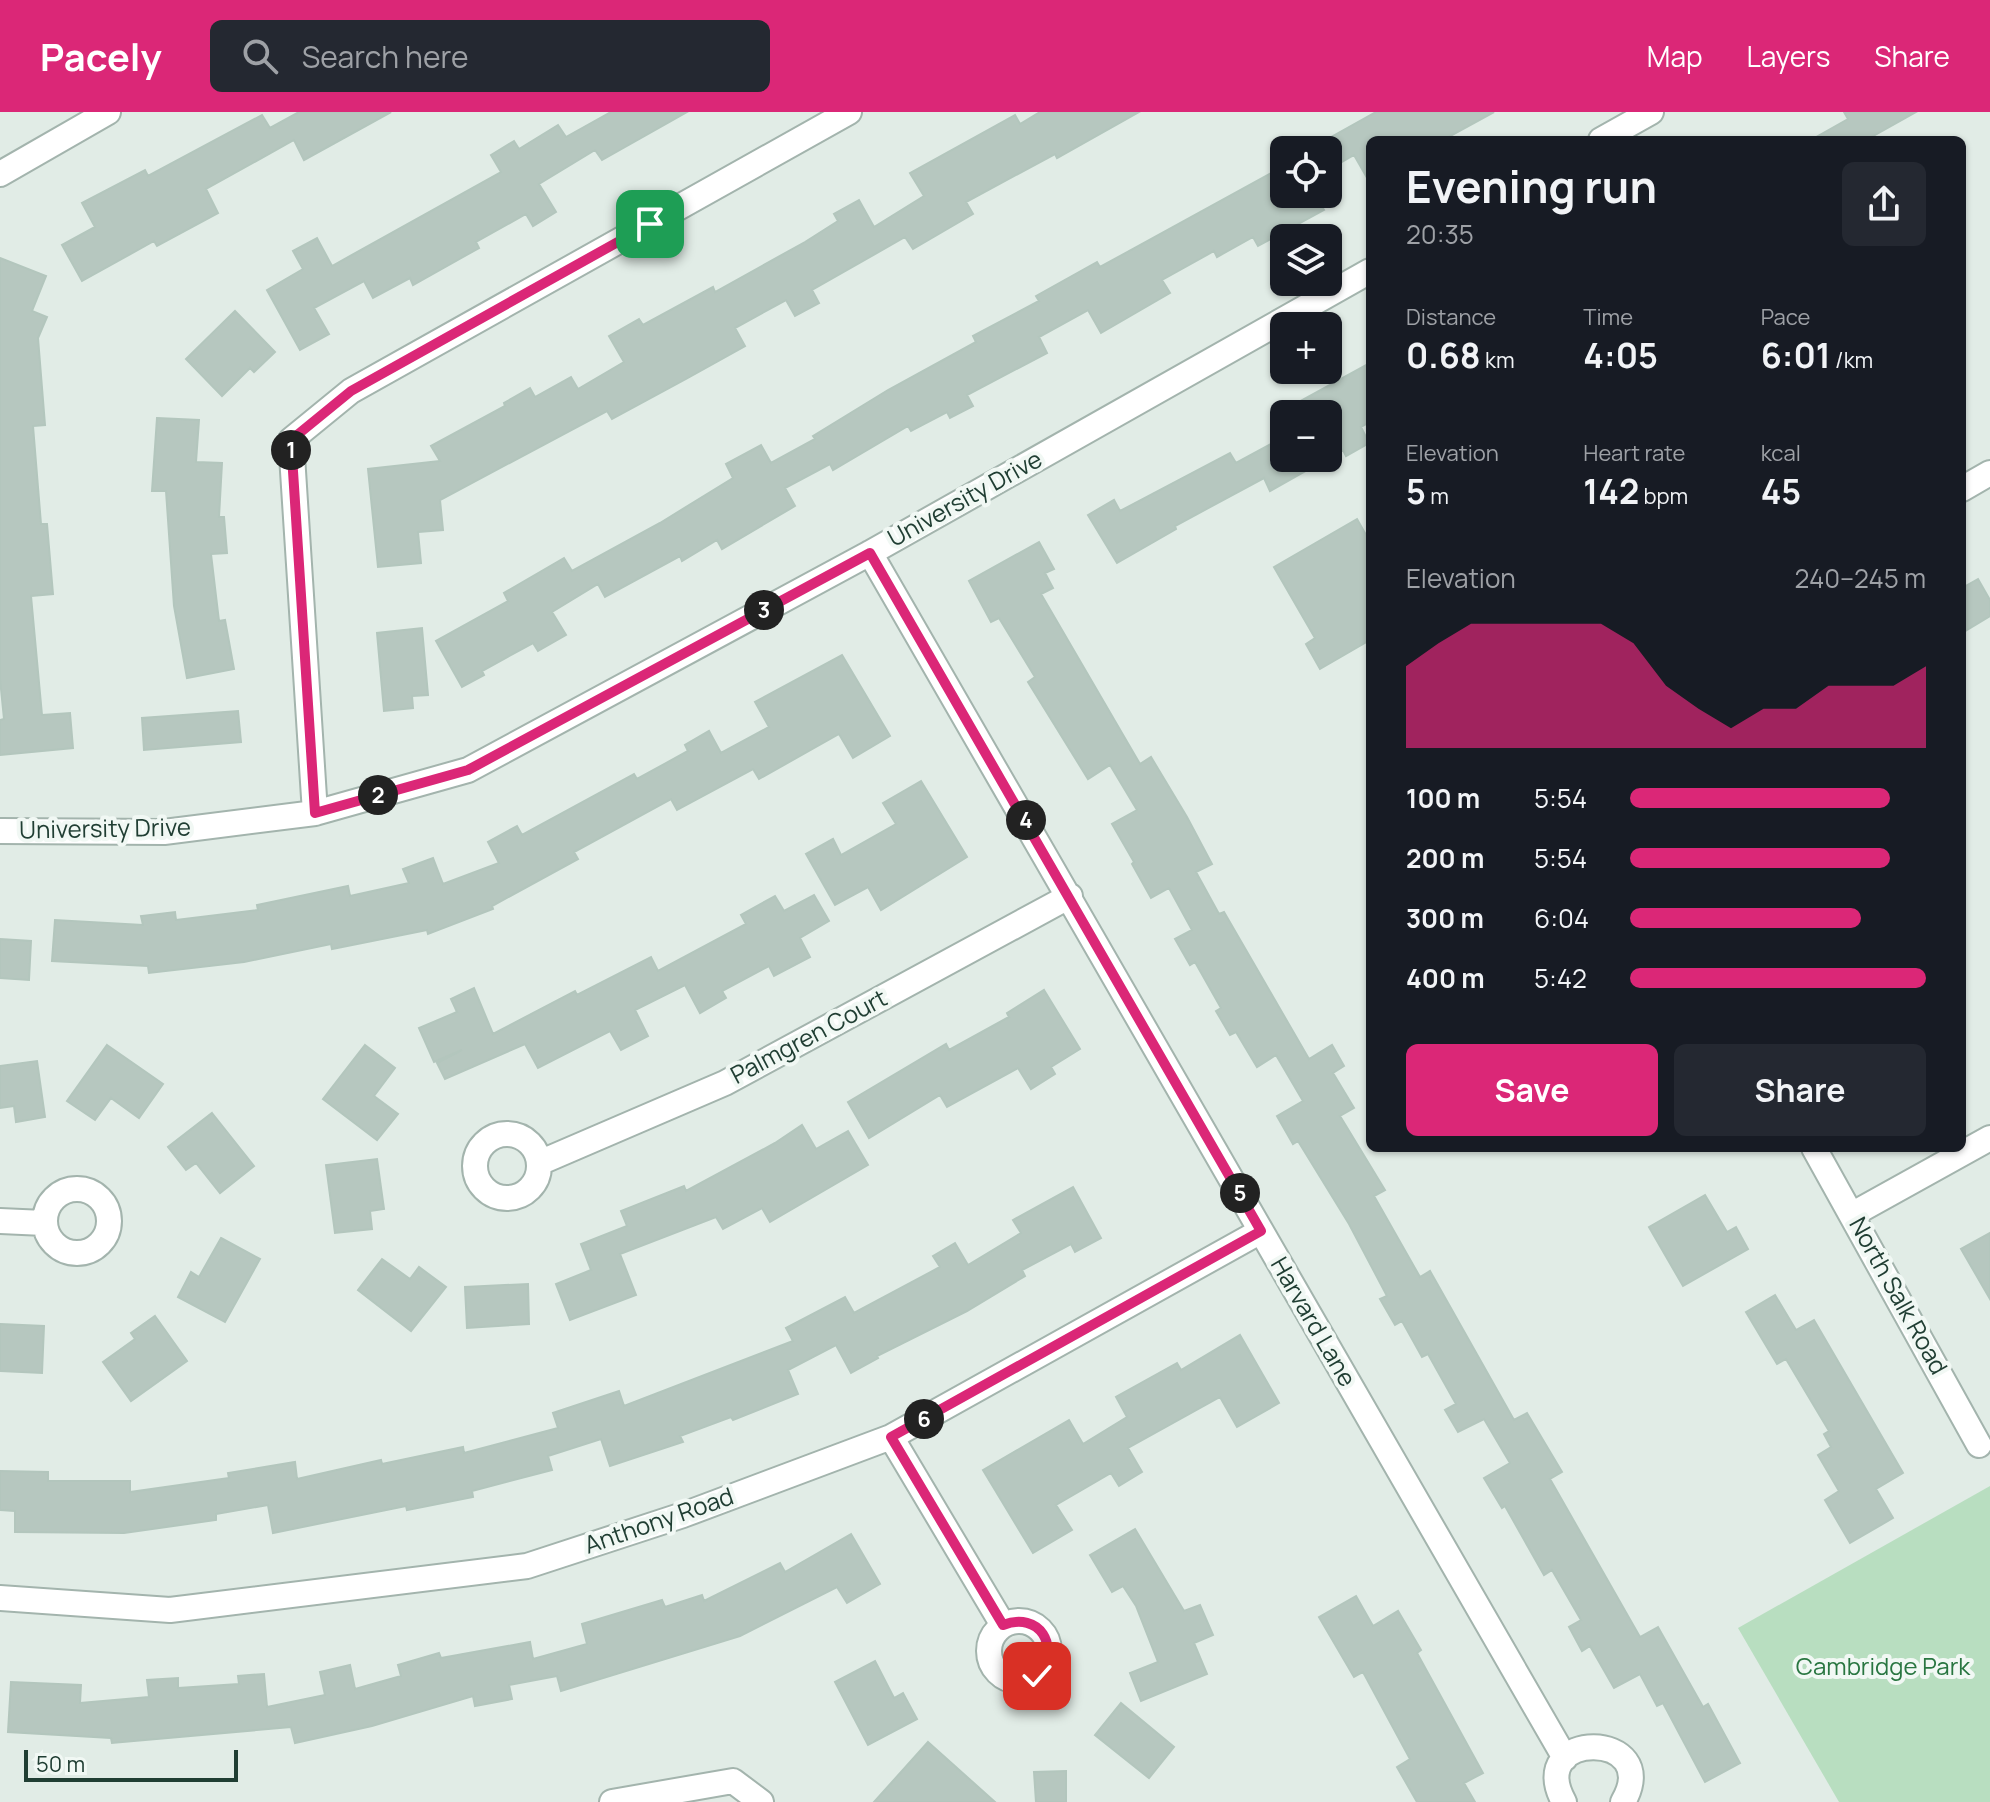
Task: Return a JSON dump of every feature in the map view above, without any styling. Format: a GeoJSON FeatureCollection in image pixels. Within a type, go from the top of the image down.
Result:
{"type":"FeatureCollection","features":[{"type":"Feature","properties":{"kind":"street"},"geometry":{"type":"LineString","coordinates":[[0,174],[108,112]]}},
{"type":"Feature","properties":{"kind":"street"},"geometry":{"type":"LineString","coordinates":[[315,813],[291,440],[351,391],[849,112]]}},
{"type":"Feature","properties":{"kind":"street"},"geometry":{"type":"LineString","coordinates":[[1608,136],[1651,112]]}},
{"type":"Feature","properties":{"kind":"street","name":"University Drive"},"geometry":{"type":"LineString","coordinates":[[0,831],[164,832],[315,813],[468,770],[870,553],[1366,273]]}},
{"type":"Feature","properties":{"kind":"street"},"geometry":{"type":"LineString","coordinates":[[1966,487],[1990,473]]}},
{"type":"Feature","properties":{"kind":"street","name":"Harvard Lane"},"geometry":{"type":"LineString","coordinates":[[870,553],[1565,1758]]}},
{"type":"Feature","properties":{"kind":"street","name":"Palmgren Court"},"geometry":{"type":"LineString","coordinates":[[539,1163],[725,1083],[1070,896]]}},
{"type":"Feature","properties":{"kind":"street"},"geometry":{"type":"LineString","coordinates":[[1966,1151],[1990,1138]]}},
{"type":"Feature","properties":{"kind":"street","name":"North Salk Road"},"geometry":{"type":"LineString","coordinates":[[1816,1152],[1979,1445]]}},
{"type":"Feature","properties":{"kind":"street"},"geometry":{"type":"LineString","coordinates":[[1853,1214],[1965,1152]]}},
{"type":"Feature","properties":{"kind":"street"},"geometry":{"type":"LineString","coordinates":[[0,1221],[44,1223]]}},
{"type":"Feature","properties":{"kind":"street","name":"Anthony Road"},"geometry":{"type":"LineString","coordinates":[[0,1598],[170,1610],[527,1566],[683,1515],[891,1437],[1261,1231]]}},
{"type":"Feature","properties":{"kind":"street"},"geometry":{"type":"LineString","coordinates":[[891,1437],[1003,1625]]}},
{"type":"Feature","properties":{"kind":"street"},"geometry":{"type":"LineString","coordinates":[[1564,1802],[1557,1779],[1565,1758],[1587,1745],[1611,1749],[1628,1768],[1630,1780],[1623,1802]]}},
{"type":"Feature","properties":{"kind":"street"},"geometry":{"type":"LineString","coordinates":[[612,1802],[733,1781],[761,1802]]}},
{"type":"Feature","properties":{"kind":"green space","name":"Cambridge Park"},"geometry":{"type":"Polygon","coordinates":[[[1990,1486],[1990,1802],[1839,1802],[1738,1628],[1990,1486]]]}},
{"type":"Feature","properties":{"kind":"building"},"geometry":{"type":"Polygon","coordinates":[[[299,112],[391,112],[304,160],[294,140],[206,189],[218,213],[157,246],[154,241],[82,281],[62,245],[95,227],[82,203],[145,170],[148,176],[262,115],[270,128],[299,112]]]}},
{"type":"Feature","properties":{"kind":"building"},"geometry":{"type":"Polygon","coordinates":[[[611,112],[687,112],[602,160],[595,150],[539,184],[556,212],[533,226],[526,214],[476,242],[479,248],[413,285],[410,278],[373,298],[364,281],[314,308],[329,334],[300,350],[267,290],[303,269],[293,251],[317,238],[332,266],[501,172],[491,155],[514,141],[519,149],[558,125],[566,137],[611,112]]]}},
{"type":"Feature","properties":{"kind":"building"},"geometry":{"type":"Polygon","coordinates":[[[1040,112],[1139,112],[1057,158],[1055,154],[966,202],[973,214],[913,249],[905,237],[812,290],[819,303],[795,316],[786,300],[735,328],[745,346],[686,379],[612,419],[607,411],[440,500],[443,530],[418,532],[421,563],[378,567],[368,469],[440,461],[431,446],[505,406],[504,403],[530,388],[535,397],[571,377],[578,389],[624,362],[609,336],[639,319],[643,325],[713,287],[715,292],[838,221],[834,214],[859,200],[874,227],[924,196],[910,173],[1015,115],[1020,124],[1040,112]]]}},
{"type":"Feature","properties":{"kind":"building"},"geometry":{"type":"Polygon","coordinates":[[[1376,112],[1494,112],[1450,136],[1366,136],[1366,176],[1354,155],[1342,162],[1342,136],[1333,136],[1376,112]]]}},
{"type":"Feature","properties":{"kind":"building"},"geometry":{"type":"Polygon","coordinates":[[[1844,112],[1916,112],[1873,136],[1818,136],[1848,119],[1844,112]]]}},
{"type":"Feature","properties":{"kind":"building"},"geometry":{"type":"Polygon","coordinates":[[[1270,174],[1270,208],[1324,210],[1298,224],[1270,224],[1270,239],[1258,246],[1253,237],[1217,257],[1214,251],[1162,280],[1170,293],[1101,333],[1088,310],[1039,337],[1047,353],[967,395],[973,406],[950,418],[947,412],[911,431],[908,426],[833,470],[830,464],[785,488],[795,506],[722,549],[717,540],[682,561],[680,556],[605,597],[598,584],[552,612],[566,635],[538,651],[533,643],[482,671],[484,675],[462,687],[436,641],[508,601],[504,593],[564,558],[572,571],[660,523],[733,478],[726,464],[761,445],[771,463],[815,439],[813,436],[888,390],[976,342],[973,336],[1039,301],[1036,296],[1097,262],[1100,267],[1270,174]]]}},
{"type":"Feature","properties":{"kind":"building"},"geometry":{"type":"Polygon","coordinates":[[[0,258],[46,276],[32,311],[47,317],[38,338],[45,425],[33,426],[41,524],[47,524],[53,594],[31,596],[42,715],[70,713],[73,748],[0,755],[0,720],[4,719],[0,679],[0,258]]]}},
{"type":"Feature","properties":{"kind":"building"},"geometry":{"type":"Polygon","coordinates":[[[235,311],[275,352],[254,372],[250,368],[222,396],[186,359],[235,311]]]}},
{"type":"Feature","properties":{"kind":"building"},"geometry":{"type":"Polygon","coordinates":[[[1366,365],[1366,424],[1361,427],[1366,445],[1346,456],[1343,450],[1342,400],[1303,400],[1332,384],[1342,384],[1342,378],[1366,365]]]}},
{"type":"Feature","properties":{"kind":"building"},"geometry":{"type":"Polygon","coordinates":[[[157,418],[199,420],[196,462],[222,463],[219,517],[224,517],[227,553],[211,554],[219,621],[225,620],[234,669],[187,678],[174,606],[166,491],[152,491],[157,418]]]}},
{"type":"Feature","properties":{"kind":"building"},"geometry":{"type":"Polygon","coordinates":[[[1270,445],[1270,472],[1304,472],[1270,491],[1264,478],[1175,526],[1176,529],[1117,563],[1088,515],[1114,500],[1120,511],[1230,453],[1236,463],[1270,445]]]}},
{"type":"Feature","properties":{"kind":"building"},"geometry":{"type":"Polygon","coordinates":[[[1357,519],[1366,535],[1366,642],[1320,669],[1306,644],[1315,638],[1274,567],[1357,519]]]}},
{"type":"Feature","properties":{"kind":"building"},"geometry":{"type":"Polygon","coordinates":[[[1039,542],[1054,569],[1045,573],[1053,588],[1041,594],[1140,764],[1151,757],[1187,817],[1212,864],[1196,872],[1219,914],[1224,912],[1309,1059],[1332,1045],[1344,1066],[1333,1073],[1354,1108],[1340,1116],[1385,1190],[1374,1196],[1420,1277],[1430,1271],[1514,1420],[1527,1413],[1562,1472],[1550,1479],[1640,1637],[1658,1627],[1703,1707],[1708,1704],[1740,1763],[1705,1782],[1663,1703],[1657,1706],[1640,1674],[1614,1688],[1590,1646],[1582,1651],[1569,1627],[1581,1620],[1552,1570],[1544,1575],[1505,1506],[1502,1508],[1484,1478],[1510,1463],[1484,1419],[1458,1432],[1445,1410],[1456,1404],[1428,1354],[1422,1357],[1402,1321],[1395,1325],[1380,1299],[1387,1296],[1349,1224],[1298,1141],[1293,1144],[1277,1116],[1303,1101],[1276,1055],[1257,1067],[1236,1032],[1230,1035],[1216,1011],[1221,1008],[1195,962],[1190,965],[1175,939],[1192,930],[1169,888],[1151,898],[1132,864],[1134,862],[1112,824],[1137,810],[1110,765],[1088,779],[1028,682],[1035,677],[999,618],[991,622],[969,581],[1039,542]]]}},
{"type":"Feature","properties":{"kind":"building"},"geometry":{"type":"Polygon","coordinates":[[[1978,579],[1990,600],[1990,616],[1966,631],[1966,586],[1978,579]]]}},
{"type":"Feature","properties":{"kind":"building"},"geometry":{"type":"Polygon","coordinates":[[[422,628],[428,695],[412,696],[413,708],[384,711],[377,633],[422,628]]]}},
{"type":"Feature","properties":{"kind":"building"},"geometry":{"type":"Polygon","coordinates":[[[842,655],[890,736],[853,758],[839,734],[759,779],[753,769],[677,810],[671,799],[574,852],[578,859],[492,906],[493,909],[428,934],[427,930],[332,949],[331,944],[244,962],[149,973],[148,966],[52,961],[55,920],[143,925],[141,916],[175,912],[176,920],[258,910],[257,905],[348,886],[350,896],[409,883],[403,869],[433,858],[443,884],[499,863],[488,842],[517,826],[522,835],[634,774],[637,779],[688,751],[685,745],[709,731],[721,753],[769,727],[755,702],[842,655]]]}},
{"type":"Feature","properties":{"kind":"building"},"geometry":{"type":"Polygon","coordinates":[[[238,711],[241,742],[144,750],[142,718],[238,711]]]}},
{"type":"Feature","properties":{"kind":"building"},"geometry":{"type":"Polygon","coordinates":[[[921,781],[967,857],[881,910],[868,887],[835,905],[806,854],[833,839],[841,855],[896,824],[883,803],[921,781]]]}},
{"type":"Feature","properties":{"kind":"building"},"geometry":{"type":"Polygon","coordinates":[[[814,895],[829,921],[800,938],[810,957],[774,976],[769,966],[722,991],[726,998],[700,1013],[685,985],[635,1010],[648,1036],[621,1050],[610,1031],[538,1068],[525,1044],[445,1079],[437,1063],[462,1050],[434,1062],[419,1028],[457,1012],[451,999],[474,988],[493,1034],[575,991],[577,995],[651,957],[658,971],[746,924],[741,915],[775,896],[784,911],[814,895]]]}},
{"type":"Feature","properties":{"kind":"building"},"geometry":{"type":"Polygon","coordinates":[[[0,939],[31,941],[29,980],[0,978],[0,939]]]}},
{"type":"Feature","properties":{"kind":"building"},"geometry":{"type":"Polygon","coordinates":[[[1044,990],[1080,1049],[1051,1067],[1055,1074],[1031,1089],[1018,1068],[947,1107],[940,1095],[869,1138],[848,1102],[946,1044],[949,1050],[1009,1017],[1007,1013],[1044,990]]]}},
{"type":"Feature","properties":{"kind":"building"},"geometry":{"type":"Polygon","coordinates":[[[107,1045],[163,1084],[139,1118],[111,1098],[95,1120],[67,1101],[107,1045]]]}},
{"type":"Feature","properties":{"kind":"building"},"geometry":{"type":"Polygon","coordinates":[[[365,1045],[395,1068],[374,1096],[398,1114],[377,1140],[323,1099],[365,1045]]]}},
{"type":"Feature","properties":{"kind":"building"},"geometry":{"type":"Polygon","coordinates":[[[37,1061],[45,1117],[16,1122],[14,1106],[0,1108],[0,1066],[37,1061]]]}},
{"type":"Feature","properties":{"kind":"building"},"geometry":{"type":"Polygon","coordinates":[[[212,1113],[254,1166],[220,1193],[196,1163],[186,1170],[168,1147],[212,1113]]]}},
{"type":"Feature","properties":{"kind":"building"},"geometry":{"type":"Polygon","coordinates":[[[802,1125],[816,1149],[848,1131],[868,1165],[770,1222],[762,1208],[723,1229],[716,1217],[620,1254],[636,1295],[570,1320],[556,1284],[591,1270],[581,1244],[627,1226],[621,1211],[684,1186],[686,1191],[802,1125]]]}},
{"type":"Feature","properties":{"kind":"building"},"geometry":{"type":"Polygon","coordinates":[[[377,1159],[384,1209],[370,1211],[372,1229],[335,1233],[326,1165],[377,1159]]]}},
{"type":"Feature","properties":{"kind":"building"},"geometry":{"type":"Polygon","coordinates":[[[1073,1187],[1101,1238],[1075,1252],[1071,1244],[1022,1270],[1025,1276],[967,1311],[877,1356],[851,1373],[836,1345],[788,1370],[798,1394],[733,1420],[731,1417],[680,1436],[683,1442],[610,1466],[601,1439],[548,1456],[552,1470],[472,1491],[473,1497],[407,1510],[406,1506],[273,1533],[268,1505],[216,1514],[216,1520],[124,1533],[15,1532],[15,1511],[0,1510],[0,1471],[48,1472],[48,1481],[130,1481],[130,1492],[229,1478],[228,1473],[295,1462],[297,1479],[381,1460],[382,1464],[463,1447],[464,1453],[558,1428],[553,1413],[619,1391],[624,1406],[793,1341],[786,1328],[845,1297],[854,1313],[940,1267],[933,1256],[955,1243],[968,1265],[1021,1233],[1013,1220],[1073,1187]]]}},
{"type":"Feature","properties":{"kind":"building"},"geometry":{"type":"Polygon","coordinates":[[[1705,1195],[1727,1232],[1736,1227],[1748,1249],[1683,1286],[1649,1227],[1705,1195]]]}},
{"type":"Feature","properties":{"kind":"building"},"geometry":{"type":"Polygon","coordinates":[[[1990,1233],[1990,1299],[1961,1249],[1990,1233]]]}},
{"type":"Feature","properties":{"kind":"building"},"geometry":{"type":"Polygon","coordinates":[[[221,1238],[260,1259],[225,1322],[178,1297],[191,1272],[199,1277],[221,1238]]]}},
{"type":"Feature","properties":{"kind":"building"},"geometry":{"type":"Polygon","coordinates":[[[382,1259],[410,1279],[419,1267],[446,1287],[411,1331],[358,1290],[382,1259]]]}},
{"type":"Feature","properties":{"kind":"building"},"geometry":{"type":"Polygon","coordinates":[[[528,1284],[529,1324],[467,1328],[465,1287],[528,1284]]]}},
{"type":"Feature","properties":{"kind":"building"},"geometry":{"type":"Polygon","coordinates":[[[1775,1295],[1796,1330],[1814,1320],[1903,1473],[1876,1489],[1893,1518],[1850,1543],[1825,1500],[1839,1491],[1818,1455],[1831,1447],[1824,1434],[1829,1431],[1786,1359],[1777,1364],[1746,1312],[1775,1295]]]}},
{"type":"Feature","properties":{"kind":"building"},"geometry":{"type":"Polygon","coordinates":[[[155,1316],[187,1361],[131,1401],[103,1362],[135,1339],[131,1333],[155,1316]]]}},
{"type":"Feature","properties":{"kind":"building"},"geometry":{"type":"Polygon","coordinates":[[[0,1324],[44,1326],[42,1373],[0,1371],[0,1324]]]}},
{"type":"Feature","properties":{"kind":"building"},"geometry":{"type":"Polygon","coordinates":[[[1240,1335],[1279,1403],[1237,1427],[1220,1397],[1128,1448],[1142,1472],[1119,1486],[1111,1473],[1056,1505],[1072,1530],[1033,1553],[983,1470],[1069,1420],[1083,1444],[1127,1417],[1116,1397],[1177,1363],[1181,1370],[1240,1335]]]}},
{"type":"Feature","properties":{"kind":"building"},"geometry":{"type":"Polygon","coordinates":[[[1135,1529],[1184,1611],[1200,1605],[1213,1635],[1194,1643],[1207,1674],[1141,1701],[1130,1673],[1158,1662],[1136,1606],[1123,1586],[1112,1592],[1090,1555],[1135,1529]]]}},
{"type":"Feature","properties":{"kind":"building"},"geometry":{"type":"Polygon","coordinates":[[[851,1534],[880,1584],[847,1603],[837,1587],[740,1636],[561,1691],[557,1676],[509,1685],[512,1699],[475,1706],[473,1696],[372,1726],[295,1743],[291,1727],[112,1743],[111,1738],[8,1732],[11,1682],[81,1685],[80,1703],[149,1697],[147,1680],[178,1678],[178,1688],[239,1684],[238,1676],[264,1674],[267,1707],[325,1695],[320,1672],[350,1665],[355,1689],[401,1676],[398,1665],[439,1653],[441,1658],[530,1642],[533,1659],[587,1644],[582,1624],[662,1600],[665,1607],[702,1595],[704,1601],[780,1563],[785,1572],[851,1534]]]}},
{"type":"Feature","properties":{"kind":"building"},"geometry":{"type":"Polygon","coordinates":[[[1356,1596],[1373,1626],[1398,1611],[1421,1650],[1417,1653],[1483,1773],[1464,1783],[1475,1802],[1417,1802],[1397,1767],[1410,1759],[1363,1672],[1354,1677],[1319,1617],[1356,1596]]]}},
{"type":"Feature","properties":{"kind":"building"},"geometry":{"type":"Polygon","coordinates":[[[875,1661],[894,1698],[903,1693],[917,1719],[868,1745],[835,1682],[875,1661]]]}},
{"type":"Feature","properties":{"kind":"building"},"geometry":{"type":"Polygon","coordinates":[[[1121,1703],[1174,1747],[1149,1778],[1095,1735],[1121,1703]]]}},
{"type":"Feature","properties":{"kind":"building"},"geometry":{"type":"Polygon","coordinates":[[[928,1742],[995,1802],[874,1802],[928,1742]]]}},
{"type":"Feature","properties":{"kind":"building"},"geometry":{"type":"Polygon","coordinates":[[[1066,1771],[1066,1802],[1036,1802],[1034,1772],[1066,1771]]]}},
{"type":"Feature","properties":{"kind":"route"},"geometry":{"type":"LineString","coordinates":[[650,224],[351,391],[291,440],[315,813],[468,770],[870,553],[1261,1231],[891,1437],[1003,1625],[1022,1621],[1032,1624],[1046,1639],[1048,1659],[1037,1676]]}}]}
